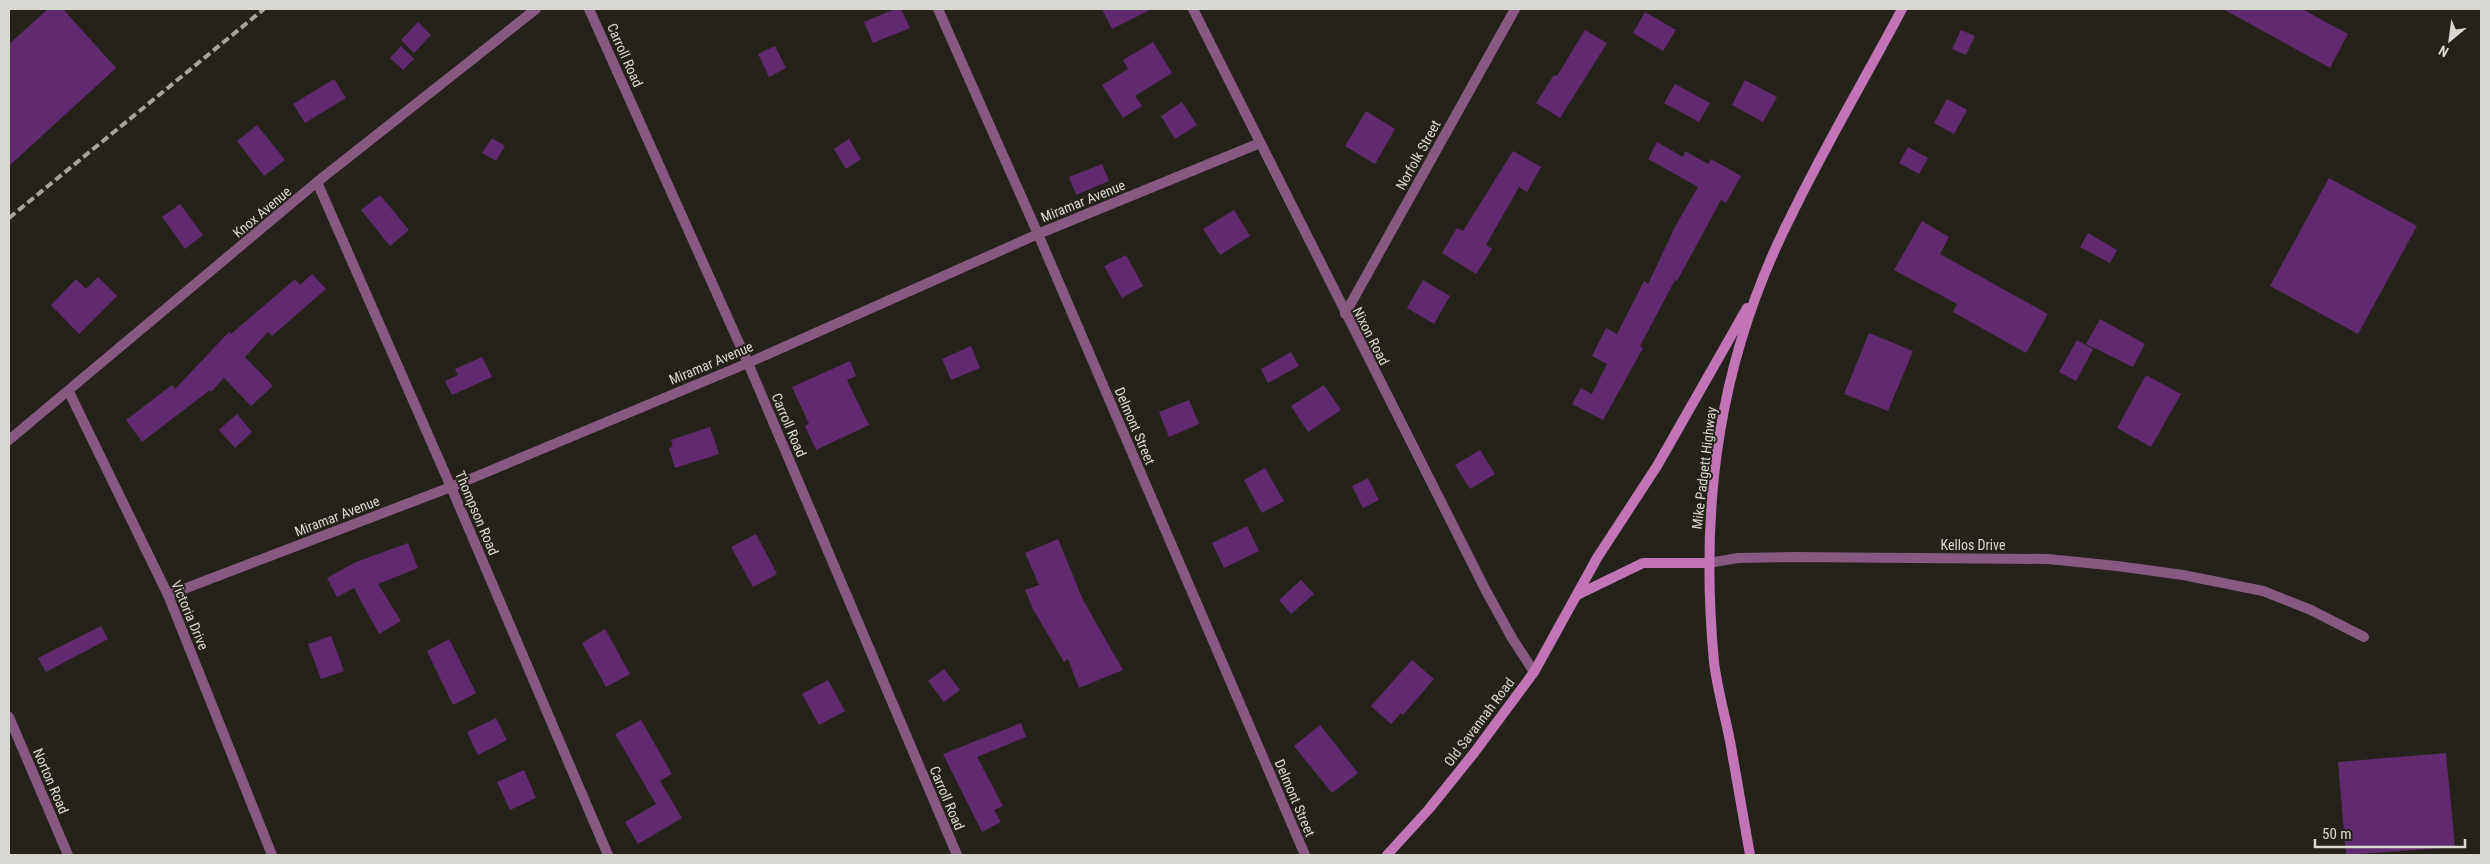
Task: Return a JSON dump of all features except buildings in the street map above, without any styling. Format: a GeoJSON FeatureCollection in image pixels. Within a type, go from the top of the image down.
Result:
{"type":"FeatureCollection","features":[{"type":"Feature","properties":{"kind":"main road","name":"Mike Padgett Highway"},"geometry":{"type":"LineString","coordinates":[[1750,855],[1714,664],[1708,563],[1710,507],[1718,440],[1728,388],[1741,340],[1760,285],[1791,215],[1902,9]]}},
{"type":"Feature","properties":{"kind":"main road","name":"Old Savannah Road"},"geometry":{"type":"LineString","coordinates":[[1387,855],[1429,809],[1474,753],[1534,672],[1597,558],[1657,466],[1760,285]]}},
{"type":"Feature","properties":{"kind":"main road","name":"Kellos Drive"},"geometry":{"type":"LineString","coordinates":[[1577,595],[1643,563],[1708,563]]}},
{"type":"Feature","properties":{"kind":"street","name":"Knox Avenue"},"geometry":{"type":"LineString","coordinates":[[9,440],[69,392],[317,182],[536,9]]}},
{"type":"Feature","properties":{"kind":"street","name":"Carroll Road"},"geometry":{"type":"LineString","coordinates":[[589,9],[748,363],[957,855]]}},
{"type":"Feature","properties":{"kind":"street","name":"Delmont Street"},"geometry":{"type":"LineString","coordinates":[[938,9],[1038,234],[1304,855]]}},
{"type":"Feature","properties":{"kind":"street","name":"Nixon Road"},"geometry":{"type":"LineString","coordinates":[[1193,9],[1485,589],[1512,638],[1534,672]]}},
{"type":"Feature","properties":{"kind":"street","name":"Norfolk Street"},"geometry":{"type":"LineString","coordinates":[[1345,314],[1514,9]]}},
{"type":"Feature","properties":{"kind":"street","name":"Miramar Avenue"},"geometry":{"type":"LineString","coordinates":[[168,596],[451,487],[748,363],[1038,234],[1260,143]]}},
{"type":"Feature","properties":{"kind":"street","name":"Thompson Road"},"geometry":{"type":"LineString","coordinates":[[317,182],[451,487],[608,855]]}},
{"type":"Feature","properties":{"kind":"street","name":"Victoria Drive"},"geometry":{"type":"LineString","coordinates":[[69,392],[168,596],[272,855]]}},
{"type":"Feature","properties":{"kind":"street","name":"Kellos Drive"},"geometry":{"type":"LineString","coordinates":[[1708,563],[1738,558],[1805,557],[2048,559],[2117,566],[2183,575],[2263,591],[2311,610],[2364,637]]}},
{"type":"Feature","properties":{"kind":"street","name":"Norton Road"},"geometry":{"type":"LineString","coordinates":[[9,717],[68,855]]}},
{"type":"Feature","properties":{"kind":"railway"},"geometry":{"type":"LineString","coordinates":[[9,218],[264,9]]}}]}
